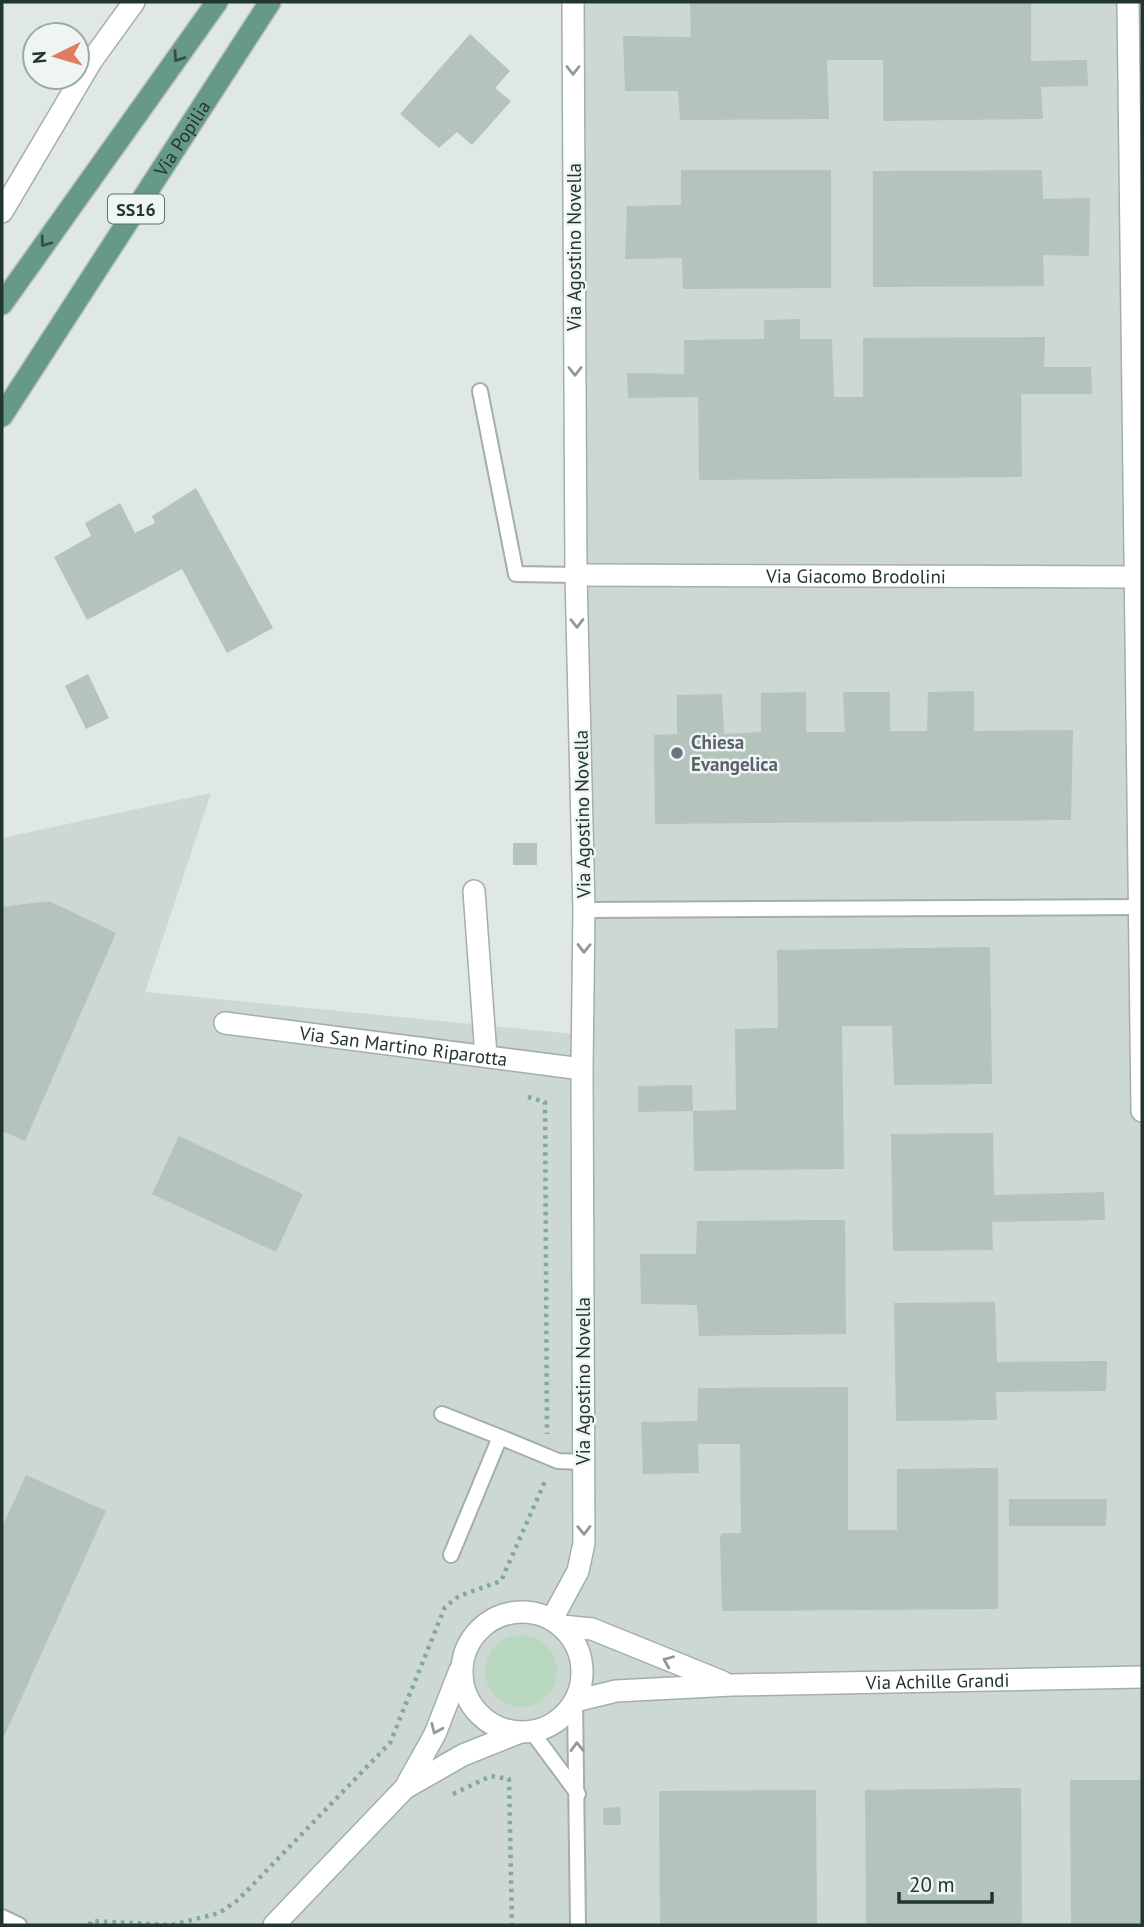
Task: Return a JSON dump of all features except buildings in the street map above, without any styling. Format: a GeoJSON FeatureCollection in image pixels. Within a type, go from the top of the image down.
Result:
{"type":"FeatureCollection","features":[{"type":"Feature","properties":{"kind":"main road"},"geometry":{"type":"LineString","coordinates":[[2,304],[217,2]]}},
{"type":"Feature","properties":{"kind":"main road","name":"Via Popilia"},"geometry":{"type":"LineString","coordinates":[[2,416],[270,2]]}},
{"type":"Feature","properties":{"kind":"street"},"geometry":{"type":"LineString","coordinates":[[2,212],[92,60],[134,2]]}},
{"type":"Feature","properties":{"kind":"street","name":"Via Agostino Novella"},"geometry":{"type":"LineString","coordinates":[[557,1623],[578,1571],[584,1543],[584,910],[576,575],[573,2]]}},
{"type":"Feature","properties":{"kind":"street"},"geometry":{"type":"LineString","coordinates":[[1128,2],[1137,210],[1142,1111]]}},
{"type":"Feature","properties":{"kind":"street","name":"Via Giacomo Brodolini"},"geometry":{"type":"LineString","coordinates":[[576,575],[1137,577]]}},
{"type":"Feature","properties":{"kind":"street"},"geometry":{"type":"LineString","coordinates":[[474,891],[485,1056]]}},
{"type":"Feature","properties":{"kind":"street","name":"Via San Martino Riparotta"},"geometry":{"type":"LineString","coordinates":[[225,1023],[582,1069]]}},
{"type":"Feature","properties":{"kind":"street","name":"Via Achille Grandi"},"geometry":{"type":"LineString","coordinates":[[274,1925],[405,1788],[435,1734],[462,1668],[465,1650],[486,1623],[519,1611],[536,1613],[557,1623],[592,1629],[732,1685]]}},
{"type":"Feature","properties":{"kind":"street"},"geometry":{"type":"LineString","coordinates":[[557,1623],[573,1639],[581,1661],[581,1686],[575,1701]]}},
{"type":"Feature","properties":{"kind":"street"},"geometry":{"type":"LineString","coordinates":[[462,1668],[463,1686],[471,1704],[483,1718],[500,1728],[525,1732]]}},
{"type":"Feature","properties":{"kind":"street","name":"Via Achille Grandi"},"geometry":{"type":"LineString","coordinates":[[405,1788],[463,1755],[549,1726],[564,1716],[575,1701],[616,1691],[732,1685],[1142,1677]]}},
{"type":"Feature","properties":{"kind":"lane"},"geometry":{"type":"LineString","coordinates":[[480,391],[516,574],[576,575]]}},
{"type":"Feature","properties":{"kind":"lane"},"geometry":{"type":"LineString","coordinates":[[584,910],[1140,907]]}},
{"type":"Feature","properties":{"kind":"lane"},"geometry":{"type":"LineString","coordinates":[[442,1414],[558,1461],[583,1462]]}},
{"type":"Feature","properties":{"kind":"lane"},"geometry":{"type":"LineString","coordinates":[[451,1555],[500,1437]]}},
{"type":"Feature","properties":{"kind":"lane"},"geometry":{"type":"LineString","coordinates":[[575,1701],[578,1925]]}},
{"type":"Feature","properties":{"kind":"lane"},"geometry":{"type":"LineString","coordinates":[[525,1732],[578,1794]]}},
{"type":"Feature","properties":{"kind":"lane"},"geometry":{"type":"LineString","coordinates":[[2,1917],[19,1925]]}},
{"type":"Feature","properties":{"kind":"path"},"geometry":{"type":"LineString","coordinates":[[527,1097],[545,1102],[547,1440]]}},
{"type":"Feature","properties":{"kind":"path"},"geometry":{"type":"LineString","coordinates":[[90,1925],[91,1921],[171,1925],[219,1913],[238,1900],[390,1743],[445,1607],[459,1596],[501,1581],[546,1478]]}},
{"type":"Feature","properties":{"kind":"path"},"geometry":{"type":"LineString","coordinates":[[447,1796],[491,1776],[509,1779],[512,1925]]}},
{"type":"Feature","properties":{"kind":"shaded area"},"geometry":{"type":"Polygon","coordinates":[[[582,2],[1142,2],[1142,1925],[2,1925],[2,838],[211,793],[145,992],[575,1034],[582,2]]]}},
{"type":"Feature","properties":{"kind":"green space"},"geometry":{"type":"Polygon","coordinates":[[[521,1635],[541,1641],[551,1651],[557,1671],[551,1691],[541,1701],[521,1707],[501,1701],[491,1691],[485,1671],[491,1651],[501,1641],[521,1635]]]}},
{"type":"Feature","properties":{"kind":"place","name":"Chiesa Evangelica"},"geometry":{"type":"Point","coordinates":[677,753]}}]}
